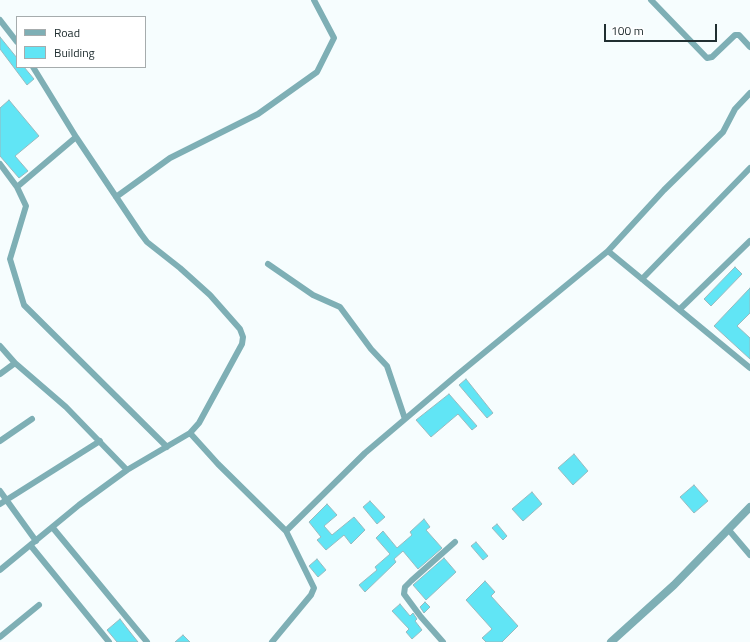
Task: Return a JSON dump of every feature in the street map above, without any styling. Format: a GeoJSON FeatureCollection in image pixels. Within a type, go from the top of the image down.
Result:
{"type":"FeatureCollection","features":[{"type":"Feature","properties":{"kind":"street"},"geometry":{"type":"LineString","coordinates":[[116,198],[170,158],[258,114],[317,72],[334,38],[314,0]]}},
{"type":"Feature","properties":{"kind":"street"},"geometry":{"type":"LineString","coordinates":[[651,0],[707,58],[712,57],[735,35],[739,35],[750,47]]}},
{"type":"Feature","properties":{"kind":"street"},"geometry":{"type":"LineString","coordinates":[[0,20],[16,41]]}},
{"type":"Feature","properties":{"kind":"street"},"geometry":{"type":"LineString","coordinates":[[0,570],[36,542],[79,505],[127,470],[190,433],[199,423],[238,351],[243,337],[240,329],[210,295],[180,268],[147,242],[76,137],[34,68]]}},
{"type":"Feature","properties":{"kind":"street"},"geometry":{"type":"LineString","coordinates":[[286,531],[360,458],[608,251],[664,190],[723,132],[735,108],[750,93]]}},
{"type":"Feature","properties":{"kind":"street"},"geometry":{"type":"LineString","coordinates":[[18,187],[76,137]]}},
{"type":"Feature","properties":{"kind":"street"},"geometry":{"type":"LineString","coordinates":[[0,164],[18,187],[26,206],[10,259],[24,305],[167,447]]}},
{"type":"Feature","properties":{"kind":"street"},"geometry":{"type":"LineString","coordinates":[[642,278],[750,168]]}},
{"type":"Feature","properties":{"kind":"street"},"geometry":{"type":"LineString","coordinates":[[680,309],[750,241]]}},
{"type":"Feature","properties":{"kind":"street"},"geometry":{"type":"LineString","coordinates":[[608,251],[750,368]]}},
{"type":"Feature","properties":{"kind":"street"},"geometry":{"type":"LineString","coordinates":[[268,264],[313,295],[340,307],[371,348],[387,366],[405,419]]}},
{"type":"Feature","properties":{"kind":"street"},"geometry":{"type":"LineString","coordinates":[[0,346],[15,363],[66,407],[127,470]]}},
{"type":"Feature","properties":{"kind":"street"},"geometry":{"type":"LineString","coordinates":[[0,374],[15,363]]}},
{"type":"Feature","properties":{"kind":"street"},"geometry":{"type":"LineString","coordinates":[[0,440],[32,419]]}},
{"type":"Feature","properties":{"kind":"street"},"geometry":{"type":"LineString","coordinates":[[190,433],[218,464],[286,531],[314,588],[311,595],[272,642]]}},
{"type":"Feature","properties":{"kind":"street"},"geometry":{"type":"LineString","coordinates":[[0,504],[100,441]]}},
{"type":"Feature","properties":{"kind":"street"},"geometry":{"type":"LineString","coordinates":[[0,491],[36,542]]}},
{"type":"Feature","properties":{"kind":"street"},"geometry":{"type":"LineString","coordinates":[[611,642],[674,585],[750,507]]}},
{"type":"Feature","properties":{"kind":"street"},"geometry":{"type":"LineString","coordinates":[[53,528],[147,642]]}},
{"type":"Feature","properties":{"kind":"street"},"geometry":{"type":"LineString","coordinates":[[728,529],[750,555]]}},
{"type":"Feature","properties":{"kind":"street"},"geometry":{"type":"LineString","coordinates":[[443,642],[421,617],[404,594],[405,587],[455,542]]}},
{"type":"Feature","properties":{"kind":"street"},"geometry":{"type":"LineString","coordinates":[[31,546],[109,642]]}},
{"type":"Feature","properties":{"kind":"street"},"geometry":{"type":"LineString","coordinates":[[0,636],[38,605]]}},
{"type":"Feature","properties":{"kind":"building"},"geometry":{"type":"Polygon","coordinates":[[[0,37],[16,57],[16,68],[25,68],[34,79],[27,85],[0,49],[0,37]]]}},
{"type":"Feature","properties":{"kind":"building"},"geometry":{"type":"Polygon","coordinates":[[[9,100],[39,136],[15,156],[28,171],[19,178],[0,156],[0,108],[9,100]]]}},
{"type":"Feature","properties":{"kind":"building"},"geometry":{"type":"Polygon","coordinates":[[[735,267],[742,274],[711,306],[704,299],[735,267]]]}},
{"type":"Feature","properties":{"kind":"building"},"geometry":{"type":"Polygon","coordinates":[[[750,288],[750,313],[737,326],[750,338],[750,359],[714,326],[750,288]]]}},
{"type":"Feature","properties":{"kind":"building"},"geometry":{"type":"Polygon","coordinates":[[[466,379],[493,413],[487,418],[459,385],[466,379]]]}},
{"type":"Feature","properties":{"kind":"building"},"geometry":{"type":"Polygon","coordinates":[[[449,394],[477,426],[472,430],[458,414],[431,437],[416,420],[449,394]]]}},
{"type":"Feature","properties":{"kind":"building"},"geometry":{"type":"Polygon","coordinates":[[[574,454],[588,471],[573,485],[558,468],[574,454]]]}},
{"type":"Feature","properties":{"kind":"building"},"geometry":{"type":"Polygon","coordinates":[[[694,485],[708,501],[694,513],[680,497],[694,485]]]}},
{"type":"Feature","properties":{"kind":"building"},"geometry":{"type":"Polygon","coordinates":[[[532,492],[542,504],[523,521],[512,509],[532,492]]]}},
{"type":"Feature","properties":{"kind":"building"},"geometry":{"type":"Polygon","coordinates":[[[370,501],[385,517],[377,524],[363,507],[370,501]]]}},
{"type":"Feature","properties":{"kind":"building"},"geometry":{"type":"Polygon","coordinates":[[[327,504],[337,515],[324,526],[332,535],[354,517],[365,530],[351,544],[344,535],[326,550],[317,540],[321,537],[309,522],[327,504]]]}},
{"type":"Feature","properties":{"kind":"building"},"geometry":{"type":"Polygon","coordinates":[[[424,519],[430,527],[426,530],[442,548],[418,569],[403,551],[394,559],[396,562],[365,592],[359,585],[377,570],[375,567],[390,554],[376,538],[383,531],[397,548],[412,535],[410,532],[424,519]]]}},
{"type":"Feature","properties":{"kind":"building"},"geometry":{"type":"Polygon","coordinates":[[[497,524],[507,536],[503,540],[492,528],[497,524]]]}},
{"type":"Feature","properties":{"kind":"building"},"geometry":{"type":"Polygon","coordinates":[[[476,542],[488,556],[483,560],[471,546],[476,542]]]}},
{"type":"Feature","properties":{"kind":"building"},"geometry":{"type":"Polygon","coordinates":[[[444,558],[456,572],[426,600],[413,585],[444,558]]]}},
{"type":"Feature","properties":{"kind":"building"},"geometry":{"type":"Polygon","coordinates":[[[317,559],[326,570],[318,577],[309,566],[317,559]]]}},
{"type":"Feature","properties":{"kind":"building"},"geometry":{"type":"Polygon","coordinates":[[[485,581],[495,592],[491,596],[518,626],[502,642],[486,642],[482,638],[492,629],[466,600],[485,581]]]}},
{"type":"Feature","properties":{"kind":"building"},"geometry":{"type":"Polygon","coordinates":[[[425,602],[430,607],[424,613],[420,607],[425,602]]]}},
{"type":"Feature","properties":{"kind":"building"},"geometry":{"type":"Polygon","coordinates":[[[400,604],[410,616],[413,613],[417,619],[415,621],[422,630],[412,639],[406,632],[409,629],[392,611],[400,604]]]}},
{"type":"Feature","properties":{"kind":"building"},"geometry":{"type":"Polygon","coordinates":[[[120,619],[138,642],[117,642],[107,630],[120,619]]]}},
{"type":"Feature","properties":{"kind":"building"},"geometry":{"type":"Polygon","coordinates":[[[183,635],[190,642],[175,642],[183,635]]]}}]}
